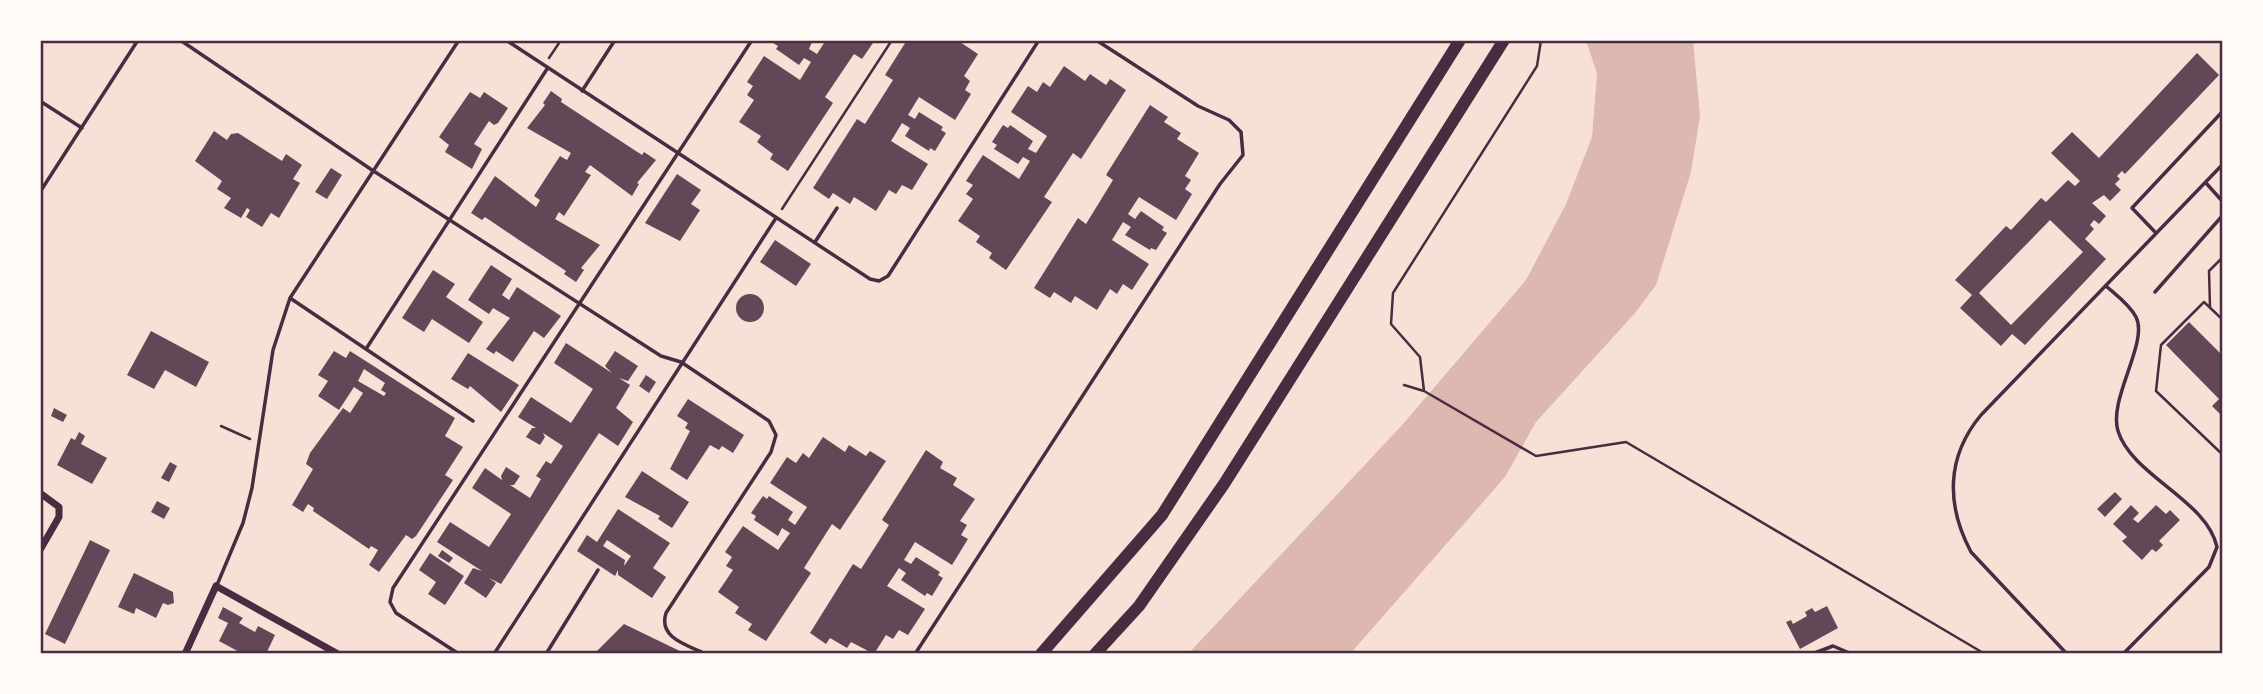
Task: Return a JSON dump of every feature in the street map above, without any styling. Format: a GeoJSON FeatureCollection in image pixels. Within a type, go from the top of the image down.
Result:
{"type":"FeatureCollection","features":[{"type":"Feature","properties":{"kind":"highway"},"geometry":{"type":"LineString","coordinates":[[1041,654],[1162,515],[1460,40]]}},
{"type":"Feature","properties":{"kind":"highway"},"geometry":{"type":"LineString","coordinates":[[1095,654],[1139,606],[1224,484],[1504,40]]}},
{"type":"Feature","properties":{"kind":"street"},"geometry":{"type":"LineString","coordinates":[[40,493],[59,507],[59,517],[40,550]]}},
{"type":"Feature","properties":{"kind":"street"},"geometry":{"type":"LineString","coordinates":[[185,654],[216,586],[338,654]]}},
{"type":"Feature","properties":{"kind":"lane"},"geometry":{"type":"LineString","coordinates":[[40,192],[138,40]]}},
{"type":"Feature","properties":{"kind":"lane"},"geometry":{"type":"LineString","coordinates":[[180,40],[372,170],[661,356],[681,362],[758,411],[774,427],[776,435],[771,452],[666,613],[663,622],[665,632],[706,654]]}},
{"type":"Feature","properties":{"kind":"lane"},"geometry":{"type":"LineString","coordinates":[[216,586],[243,523],[261,444],[272,350],[290,298],[459,40]]}},
{"type":"Feature","properties":{"kind":"lane"},"geometry":{"type":"LineString","coordinates":[[506,40],[870,279],[879,281],[888,276],[1039,40]]}},
{"type":"Feature","properties":{"kind":"lane"},"geometry":{"type":"LineString","coordinates":[[582,91],[615,40]]}},
{"type":"Feature","properties":{"kind":"lane"},"geometry":{"type":"LineString","coordinates":[[459,654],[396,613],[390,602],[393,588],[752,40]]}},
{"type":"Feature","properties":{"kind":"lane"},"geometry":{"type":"LineString","coordinates":[[915,654],[1220,184],[1244,156],[1241,132],[1229,120],[1198,106],[1096,40]]}},
{"type":"Feature","properties":{"kind":"lane"},"geometry":{"type":"LineString","coordinates":[[366,349],[548,68]]}},
{"type":"Feature","properties":{"kind":"lane"},"geometry":{"type":"LineString","coordinates":[[40,101],[82,128]]}},
{"type":"Feature","properties":{"kind":"lane"},"geometry":{"type":"LineString","coordinates":[[2156,233],[2132,208],[2223,111]]}},
{"type":"Feature","properties":{"kind":"lane"},"geometry":{"type":"LineString","coordinates":[[2067,654],[1971,552],[1957,522],[1952,483],[1960,445],[1968,431],[2223,164]]}},
{"type":"Feature","properties":{"kind":"lane"},"geometry":{"type":"LineString","coordinates":[[2205,182],[2223,202]]}},
{"type":"Feature","properties":{"kind":"lane"},"geometry":{"type":"LineString","coordinates":[[815,242],[837,208]]}},
{"type":"Feature","properties":{"kind":"lane"},"geometry":{"type":"LineString","coordinates":[[2155,292],[2223,215]]}},
{"type":"Feature","properties":{"kind":"lane"},"geometry":{"type":"LineString","coordinates":[[494,654],[776,218]]}},
{"type":"Feature","properties":{"kind":"lane"},"geometry":{"type":"LineString","coordinates":[[2105,286],[2130,308],[2138,320],[2137,338],[2116,411],[2119,433],[2130,451],[2207,525],[2217,547],[2208,567],[2123,654]]}},
{"type":"Feature","properties":{"kind":"lane"},"geometry":{"type":"LineString","coordinates":[[290,298],[472,421]]}},
{"type":"Feature","properties":{"kind":"lane"},"geometry":{"type":"LineString","coordinates":[[546,654],[598,570]]}},
{"type":"Feature","properties":{"kind":"lane"},"geometry":{"type":"LineString","coordinates":[[1812,654],[1833,646],[1852,654]]}},
{"type":"Feature","properties":{"kind":"path"},"geometry":{"type":"LineString","coordinates":[[548,68],[549,59],[561,40]]}},
{"type":"Feature","properties":{"kind":"path"},"geometry":{"type":"LineString","coordinates":[[776,218],[892,40]]}},
{"type":"Feature","properties":{"kind":"path"},"geometry":{"type":"LineString","coordinates":[[1423,391],[1420,357],[1391,324],[1394,293],[1537,66],[1541,40]]}},
{"type":"Feature","properties":{"kind":"path"},"geometry":{"type":"LineString","coordinates":[[2210,308],[2209,271],[2223,257]]}},
{"type":"Feature","properties":{"kind":"path"},"geometry":{"type":"LineString","coordinates":[[2222,453],[2156,391],[2161,345],[2204,302],[2223,320]]}},
{"type":"Feature","properties":{"kind":"path"},"geometry":{"type":"LineString","coordinates":[[1404,385],[1423,391],[1536,456],[1626,442],[1985,654]]}},
{"type":"Feature","properties":{"kind":"path"},"geometry":{"type":"LineString","coordinates":[[221,426],[261,444]]}},
{"type":"Feature","properties":{"kind":"shaded area"},"geometry":{"type":"Polygon","coordinates":[[[1586,40],[1693,40],[1700,116],[1691,172],[1656,285],[1635,313],[1536,422],[1505,477],[1350,654],[1188,654],[1403,424],[1526,280],[1566,204],[1592,137],[1597,74],[1586,40]]]}},
{"type":"Feature","properties":{"kind":"building"},"geometry":{"type":"Polygon","coordinates":[[[775,40],[813,40],[809,49],[817,54],[826,40],[875,40],[862,59],[854,54],[825,97],[833,103],[788,171],[770,159],[773,154],[757,142],[761,136],[739,122],[754,100],[747,95],[753,86],[747,82],[764,56],[800,80],[811,62],[804,58],[799,65],[776,49],[778,46],[773,43],[775,40]]]}},
{"type":"Feature","properties":{"kind":"building"},"geometry":{"type":"Polygon","coordinates":[[[907,40],[957,40],[978,54],[964,76],[970,81],[965,90],[971,94],[955,120],[919,97],[908,115],[915,119],[919,112],[943,127],[941,130],[946,133],[935,151],[930,148],[929,151],[905,136],[910,128],[902,123],[891,141],[928,164],[912,190],[902,185],[896,194],[889,190],[876,211],[854,197],[850,204],[833,193],[829,199],[813,188],[857,119],[865,124],[893,80],[885,75],[907,40]]]}},
{"type":"Feature","properties":{"kind":"building"},"geometry":{"type":"Polygon","coordinates":[[[2197,53],[2219,75],[2125,174],[2122,171],[2117,176],[2120,179],[2115,184],[2121,190],[2110,201],[2104,195],[2092,203],[2106,216],[2099,224],[2094,220],[2090,225],[2094,229],[2085,239],[2106,259],[2025,345],[2012,334],[2001,346],[1960,308],[1972,295],[1955,280],[2006,226],[2011,230],[2041,198],[2046,202],[2068,180],[2075,186],[2080,181],[2051,153],[2072,132],[2099,158],[2197,53]],[[2050,220],[1979,293],[2011,325],[2083,252],[2050,220]]]}},
{"type":"Feature","properties":{"kind":"building"},"geometry":{"type":"Polygon","coordinates":[[[1064,66],[1085,81],[1090,74],[1106,85],[1110,79],[1126,90],[1081,159],[1073,153],[1044,197],[1052,202],[1006,270],[989,258],[992,253],[976,242],[980,236],[958,221],[973,199],[966,194],[973,185],[966,181],[983,155],[1019,179],[1030,161],[1023,157],[1018,164],[994,149],[997,145],[992,142],[1003,125],[1008,128],[1010,125],[1033,141],[1028,149],[1036,153],[1047,136],[1011,112],[1028,86],[1037,92],[1043,82],[1050,87],[1064,66]]]}},
{"type":"Feature","properties":{"kind":"building"},"geometry":{"type":"Polygon","coordinates":[[[551,91],[562,99],[561,102],[642,155],[644,152],[656,160],[637,183],[639,184],[632,196],[590,165],[585,172],[591,175],[564,216],[559,212],[555,219],[600,245],[581,268],[584,270],[576,282],[564,274],[566,271],[485,217],[482,220],[471,213],[495,176],[536,207],[540,200],[534,196],[560,156],[567,160],[571,153],[527,128],[545,105],[543,103],[551,91]]]}},
{"type":"Feature","properties":{"kind":"building"},"geometry":{"type":"Polygon","coordinates":[[[470,92],[480,98],[484,92],[508,108],[498,123],[494,125],[489,121],[474,144],[482,149],[472,169],[445,152],[449,145],[439,137],[470,92]]]}},
{"type":"Feature","properties":{"kind":"building"},"geometry":{"type":"Polygon","coordinates":[[[1150,105],[1168,117],[1164,122],[1181,133],[1177,139],[1199,153],[1185,176],[1191,180],[1185,189],[1192,194],[1176,220],[1139,197],[1128,214],[1135,219],[1141,211],[1164,227],[1162,230],[1167,233],[1156,250],[1150,250],[1125,235],[1131,227],[1123,222],[1112,240],[1149,264],[1132,290],[1123,284],[1117,294],[1110,289],[1097,310],[1075,296],[1071,303],[1054,292],[1050,298],[1034,288],[1078,218],[1086,224],[1113,180],[1106,175],[1150,105]]]}},
{"type":"Feature","properties":{"kind":"building"},"geometry":{"type":"Polygon","coordinates":[[[214,131],[227,140],[231,134],[238,133],[282,161],[286,154],[302,165],[293,179],[300,183],[279,218],[271,213],[262,227],[246,217],[250,210],[247,208],[241,218],[224,208],[231,198],[217,189],[222,181],[195,161],[214,131]]]}},
{"type":"Feature","properties":{"kind":"building"},"geometry":{"type":"Polygon","coordinates":[[[331,168],[342,175],[327,199],[315,192],[331,168]]]}},
{"type":"Feature","properties":{"kind":"building"},"geometry":{"type":"Polygon","coordinates":[[[677,174],[701,190],[691,204],[700,210],[680,241],[645,223],[677,174]]]}},
{"type":"Feature","properties":{"kind":"building"},"geometry":{"type":"Polygon","coordinates":[[[775,240],[811,264],[796,286],[760,262],[775,240]]]}},
{"type":"Feature","properties":{"kind":"building"},"geometry":{"type":"Polygon","coordinates":[[[491,265],[512,279],[502,295],[509,300],[517,287],[561,316],[544,338],[534,331],[513,362],[496,351],[494,354],[486,349],[510,318],[493,308],[489,314],[468,300],[491,265]]]}},
{"type":"Feature","properties":{"kind":"building"},"geometry":{"type":"Polygon","coordinates":[[[433,270],[455,284],[446,297],[483,322],[469,343],[432,319],[424,332],[402,318],[433,270]]]}},
{"type":"Feature","properties":{"kind":"building"},"geometry":{"type":"Polygon","coordinates":[[[750,294],[760,298],[764,308],[760,318],[750,322],[740,318],[736,308],[740,298],[750,294]]]}},
{"type":"Feature","properties":{"kind":"building"},"geometry":{"type":"Polygon","coordinates":[[[2189,322],[2223,356],[2223,417],[2212,406],[2219,399],[2166,345],[2189,322]]]}},
{"type":"Feature","properties":{"kind":"building"},"geometry":{"type":"Polygon","coordinates":[[[151,331],[209,362],[196,387],[165,370],[154,389],[127,375],[151,331]]]}},
{"type":"Feature","properties":{"kind":"building"},"geometry":{"type":"Polygon","coordinates":[[[566,343],[612,373],[605,366],[615,351],[638,366],[628,381],[619,378],[630,385],[616,408],[633,422],[618,446],[599,433],[501,584],[489,578],[496,583],[486,598],[464,583],[473,568],[482,571],[437,542],[450,522],[489,547],[511,514],[472,488],[485,468],[502,480],[501,476],[506,467],[520,476],[514,485],[510,485],[530,498],[541,479],[536,476],[546,461],[551,464],[563,446],[543,433],[545,437],[540,445],[526,437],[532,428],[536,428],[518,417],[531,397],[571,423],[593,389],[554,363],[566,343]]]}},
{"type":"Feature","properties":{"kind":"building"},"geometry":{"type":"Polygon","coordinates":[[[334,351],[346,358],[350,351],[455,418],[445,436],[463,447],[445,475],[453,480],[416,536],[412,539],[406,535],[379,572],[369,565],[378,550],[371,546],[369,549],[313,511],[314,508],[308,504],[303,512],[292,505],[313,469],[306,464],[310,453],[343,408],[350,413],[363,393],[354,387],[339,410],[318,396],[328,381],[318,375],[334,351]],[[364,369],[358,381],[384,396],[386,393],[381,390],[385,383],[364,369]]]}},
{"type":"Feature","properties":{"kind":"building"},"geometry":{"type":"Polygon","coordinates":[[[468,353],[519,385],[501,412],[470,386],[468,389],[451,379],[468,353]]]}},
{"type":"Feature","properties":{"kind":"building"},"geometry":{"type":"Polygon","coordinates":[[[646,375],[656,382],[649,393],[639,386],[646,375]]]}},
{"type":"Feature","properties":{"kind":"building"},"geometry":{"type":"Polygon","coordinates":[[[688,399],[744,435],[733,453],[722,446],[719,450],[710,445],[687,480],[670,469],[690,431],[685,428],[688,423],[677,416],[688,399]]]}},
{"type":"Feature","properties":{"kind":"building"},"geometry":{"type":"Polygon","coordinates":[[[54,408],[67,415],[63,422],[51,416],[54,408]]]}},
{"type":"Feature","properties":{"kind":"building"},"geometry":{"type":"Polygon","coordinates":[[[79,432],[85,436],[81,444],[107,458],[92,484],[57,465],[71,438],[75,440],[79,432]]]}},
{"type":"Feature","properties":{"kind":"building"},"geometry":{"type":"Polygon","coordinates":[[[823,437],[845,452],[849,445],[866,456],[870,451],[886,461],[840,530],[832,524],[804,568],[811,573],[766,641],[748,630],[752,624],[735,613],[739,607],[718,592],[733,570],[726,566],[732,557],[725,552],[743,526],[778,550],[790,533],[782,528],[778,536],[754,520],[756,516],[751,513],[763,496],[767,499],[769,496],[793,512],[788,520],[795,525],[807,507],[770,483],[787,457],[796,463],[803,453],[809,458],[823,437]]]}},
{"type":"Feature","properties":{"kind":"building"},"geometry":{"type":"Polygon","coordinates":[[[926,450],[943,462],[940,468],[957,478],[953,485],[975,499],[960,521],[967,525],[961,535],[968,539],[952,565],[915,542],[904,560],[911,564],[916,557],[940,572],[938,575],[943,578],[932,596],[927,593],[925,596],[901,580],[906,573],[899,568],[887,586],[925,609],[908,635],[899,630],[893,639],[886,635],[874,654],[851,642],[847,648],[830,638],[826,644],[810,633],[853,564],[861,569],[889,525],[882,520],[926,450]]]}},
{"type":"Feature","properties":{"kind":"building"},"geometry":{"type":"Polygon","coordinates":[[[170,462],[177,466],[169,482],[161,478],[170,462]]]}},
{"type":"Feature","properties":{"kind":"building"},"geometry":{"type":"Polygon","coordinates":[[[642,471],[689,502],[672,528],[658,519],[660,516],[625,497],[642,471]]]}},
{"type":"Feature","properties":{"kind":"building"},"geometry":{"type":"Polygon","coordinates":[[[2115,492],[2122,499],[2105,517],[2097,509],[2115,492]]]}},
{"type":"Feature","properties":{"kind":"building"},"geometry":{"type":"Polygon","coordinates":[[[157,501],[170,508],[164,519],[151,512],[157,501]]]}},
{"type":"Feature","properties":{"kind":"building"},"geometry":{"type":"Polygon","coordinates":[[[2131,505],[2139,513],[2133,519],[2138,523],[2156,505],[2166,514],[2170,510],[2180,520],[2159,541],[2163,545],[2156,552],[2152,549],[2142,560],[2122,541],[2127,537],[2113,524],[2131,505]]]}},
{"type":"Feature","properties":{"kind":"building"},"geometry":{"type":"Polygon","coordinates":[[[618,509],[670,543],[653,568],[666,577],[652,598],[618,575],[618,570],[615,576],[577,551],[587,535],[597,542],[618,509]],[[607,540],[603,546],[625,560],[624,566],[631,556],[607,540]]]}},
{"type":"Feature","properties":{"kind":"building"},"geometry":{"type":"Polygon","coordinates":[[[90,540],[110,550],[65,644],[45,634],[90,540]]]}},
{"type":"Feature","properties":{"kind":"building"},"geometry":{"type":"Polygon","coordinates":[[[442,550],[453,558],[449,563],[438,556],[442,550]]]}},
{"type":"Feature","properties":{"kind":"building"},"geometry":{"type":"Polygon","coordinates":[[[430,553],[464,576],[445,605],[428,594],[436,582],[419,570],[430,553]]]}},
{"type":"Feature","properties":{"kind":"building"},"geometry":{"type":"Polygon","coordinates":[[[134,573],[173,592],[174,603],[163,603],[156,618],[136,608],[134,614],[118,607],[134,573]]]}},
{"type":"Feature","properties":{"kind":"building"},"geometry":{"type":"Polygon","coordinates":[[[1827,606],[1838,628],[1800,649],[1786,622],[1791,620],[1793,624],[1807,616],[1805,612],[1812,608],[1815,612],[1827,606]]]}},
{"type":"Feature","properties":{"kind":"building"},"geometry":{"type":"Polygon","coordinates":[[[223,607],[243,618],[239,623],[255,632],[258,626],[275,635],[266,654],[243,654],[219,641],[228,623],[218,618],[223,607]]]}},
{"type":"Feature","properties":{"kind":"building"},"geometry":{"type":"Polygon","coordinates":[[[624,624],[686,654],[594,654],[624,624]]]}}]}
